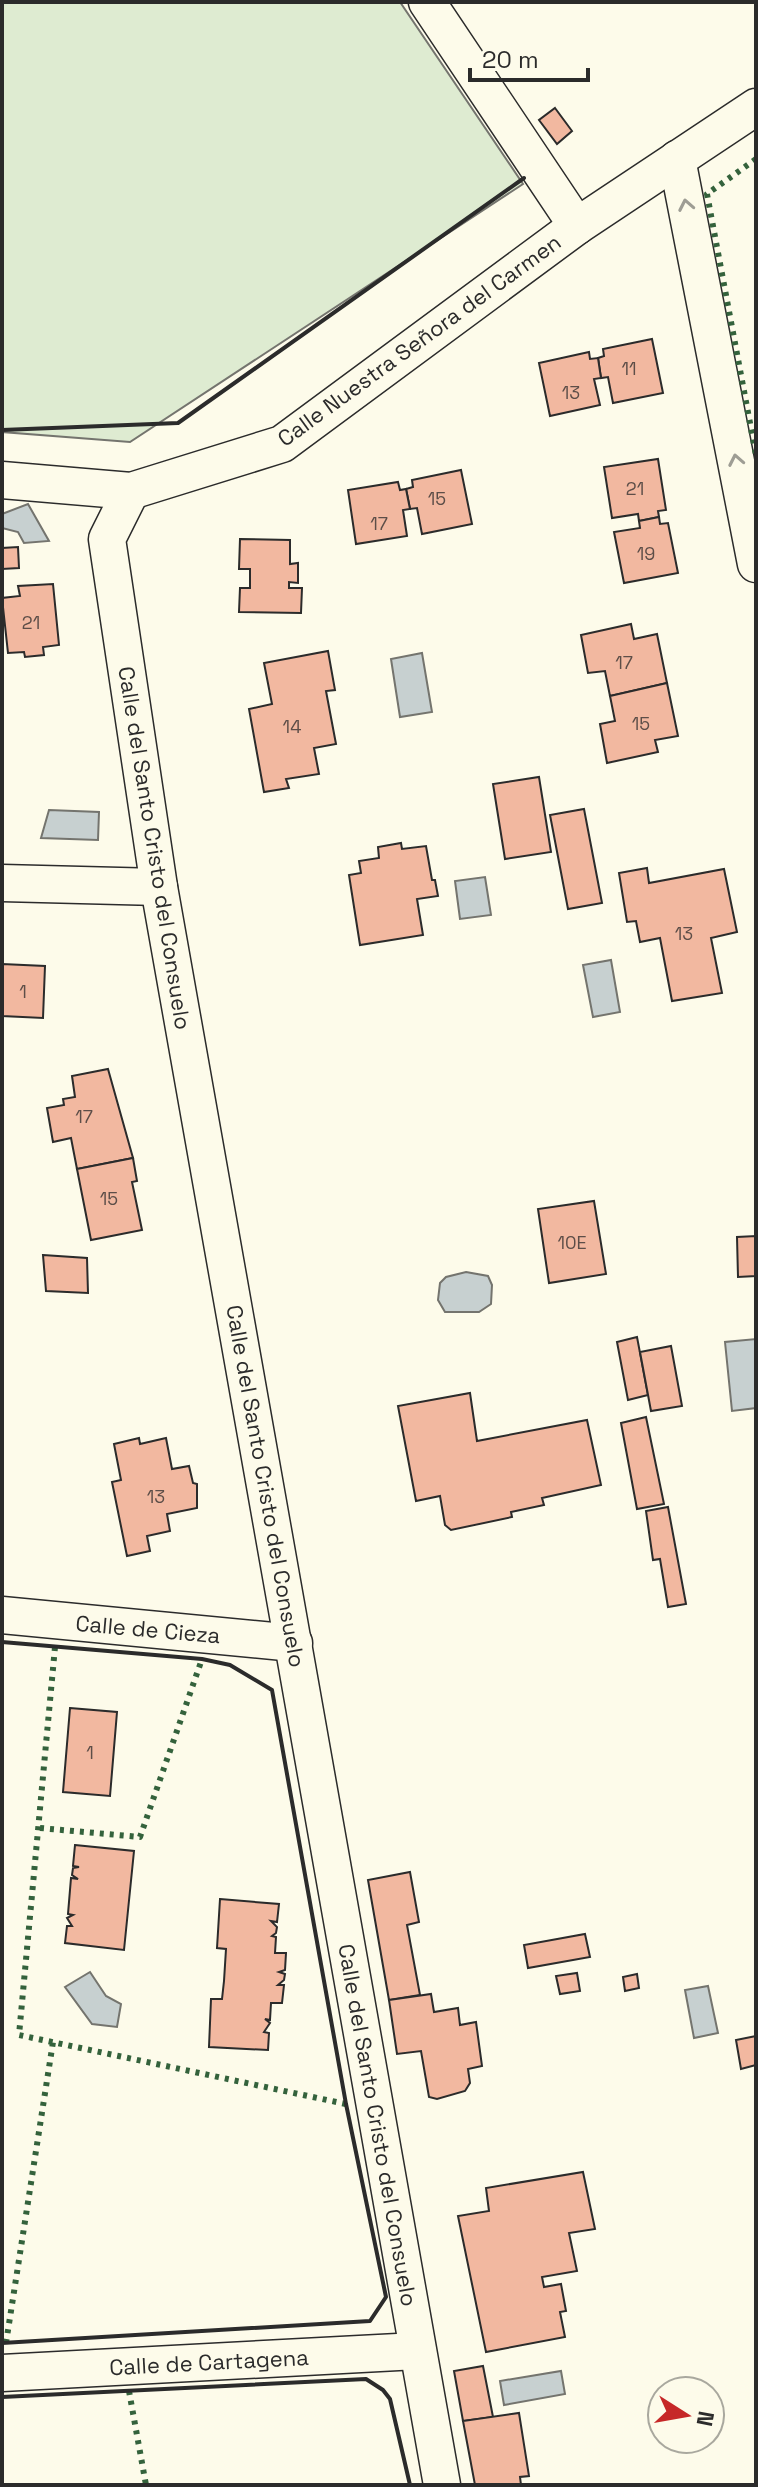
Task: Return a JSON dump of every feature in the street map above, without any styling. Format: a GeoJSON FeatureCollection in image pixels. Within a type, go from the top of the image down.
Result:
{"type":"FeatureCollection","features":[{"type":"Feature","properties":{"kind":"street"},"geometry":{"type":"LineString","coordinates":[[427,2],[577,226]]}},
{"type":"Feature","properties":{"kind":"street","name":"Calle Nuestra Señora del Carmen"},"geometry":{"type":"LineString","coordinates":[[2,480],[131,491],[282,444],[577,226],[756,107]]}},
{"type":"Feature","properties":{"kind":"street"},"geometry":{"type":"LineString","coordinates":[[677,159],[756,564]]}},
{"type":"Feature","properties":{"kind":"street","name":"Calle del Santo Cristo del Consuelo"},"geometry":{"type":"LineString","coordinates":[[131,491],[107,539],[159,887],[442,2485]]}},
{"type":"Feature","properties":{"kind":"street"},"geometry":{"type":"LineString","coordinates":[[2,883],[159,887]]}},
{"type":"Feature","properties":{"kind":"street","name":"Calle de Cieza"},"geometry":{"type":"LineString","coordinates":[[2,1615],[294,1643]]}},
{"type":"Feature","properties":{"kind":"street","name":"Calle de Cartagena"},"geometry":{"type":"LineString","coordinates":[[2,2373],[417,2351]]}},
{"type":"Feature","properties":{"kind":"green space"},"geometry":{"type":"Polygon","coordinates":[[[2,2],[400,2],[523,184],[130,442],[2,432],[2,2]]]}},
{"type":"Feature","properties":{"kind":"shaded area"},"geometry":{"type":"Polygon","coordinates":[[[28,504],[49,541],[24,543],[18,532],[2,528],[2,514],[28,504]]]}},
{"type":"Feature","properties":{"kind":"shaded area"},"geometry":{"type":"Polygon","coordinates":[[[422,653],[432,712],[400,717],[391,659],[422,653]]]}},
{"type":"Feature","properties":{"kind":"shaded area"},"geometry":{"type":"Polygon","coordinates":[[[49,810],[99,812],[98,840],[41,838],[49,810]]]}},
{"type":"Feature","properties":{"kind":"shaded area"},"geometry":{"type":"Polygon","coordinates":[[[485,877],[491,915],[460,919],[455,881],[485,877]]]}},
{"type":"Feature","properties":{"kind":"shaded area"},"geometry":{"type":"Polygon","coordinates":[[[611,960],[620,1012],[593,1017],[583,965],[611,960]]]}},
{"type":"Feature","properties":{"kind":"shaded area"},"geometry":{"type":"Polygon","coordinates":[[[466,1272],[488,1276],[492,1285],[491,1304],[479,1312],[445,1312],[438,1300],[440,1283],[446,1277],[466,1272]]]}},
{"type":"Feature","properties":{"kind":"shaded area"},"geometry":{"type":"Polygon","coordinates":[[[756,1339],[756,1408],[732,1411],[725,1342],[756,1339]]]}},
{"type":"Feature","properties":{"kind":"shaded area"},"geometry":{"type":"Polygon","coordinates":[[[90,1972],[106,1996],[121,2004],[117,2027],[92,2024],[65,1987],[90,1972]]]}},
{"type":"Feature","properties":{"kind":"shaded area"},"geometry":{"type":"Polygon","coordinates":[[[708,1986],[718,2033],[694,2038],[685,1990],[708,1986]]]}},
{"type":"Feature","properties":{"kind":"shaded area"},"geometry":{"type":"Polygon","coordinates":[[[561,2371],[565,2394],[504,2405],[500,2381],[561,2371]]]}},
{"type":"Feature","properties":{"kind":"building"},"geometry":{"type":"Polygon","coordinates":[[[555,108],[572,131],[557,144],[539,120],[555,108]]]}},
{"type":"Feature","properties":{"kind":"building"},"geometry":{"type":"Polygon","coordinates":[[[652,339],[663,393],[613,403],[608,377],[601,378],[598,358],[604,356],[603,349],[652,339]]]}},
{"type":"Feature","properties":{"kind":"building"},"geometry":{"type":"Polygon","coordinates":[[[589,352],[590,359],[598,358],[601,378],[594,379],[600,405],[550,416],[539,363],[589,352]]]}},
{"type":"Feature","properties":{"kind":"building"},"geometry":{"type":"Polygon","coordinates":[[[658,459],[666,510],[658,511],[659,517],[639,521],[638,514],[612,518],[604,467],[658,459]]]}},
{"type":"Feature","properties":{"kind":"building"},"geometry":{"type":"Polygon","coordinates":[[[461,470],[472,524],[422,534],[417,508],[410,509],[406,489],[413,487],[412,480],[461,470]]]}},
{"type":"Feature","properties":{"kind":"building"},"geometry":{"type":"Polygon","coordinates":[[[398,482],[400,490],[406,489],[410,509],[403,510],[407,536],[356,544],[348,490],[398,482]]]}},
{"type":"Feature","properties":{"kind":"building"},"geometry":{"type":"Polygon","coordinates":[[[659,517],[660,524],[668,523],[678,573],[624,583],[614,532],[640,528],[639,521],[659,517]]]}},
{"type":"Feature","properties":{"kind":"building"},"geometry":{"type":"Polygon","coordinates":[[[240,539],[290,540],[290,564],[298,563],[298,583],[289,582],[289,588],[302,588],[301,613],[239,612],[240,588],[250,588],[250,569],[239,569],[240,539]]]}},
{"type":"Feature","properties":{"kind":"building"},"geometry":{"type":"Polygon","coordinates":[[[18,547],[19,568],[2,569],[2,548],[18,547]]]}},
{"type":"Feature","properties":{"kind":"building"},"geometry":{"type":"Polygon","coordinates":[[[53,584],[59,645],[43,647],[44,655],[25,657],[24,652],[8,653],[2,598],[20,596],[18,586],[53,584]]]}},
{"type":"Feature","properties":{"kind":"building"},"geometry":{"type":"Polygon","coordinates":[[[631,624],[634,639],[657,634],[667,683],[610,696],[605,671],[588,673],[581,635],[631,624]]]}},
{"type":"Feature","properties":{"kind":"building"},"geometry":{"type":"Polygon","coordinates":[[[328,651],[335,690],[326,691],[336,744],[314,748],[319,774],[286,779],[289,788],[264,792],[249,709],[272,704],[264,663],[328,651]]]}},
{"type":"Feature","properties":{"kind":"building"},"geometry":{"type":"Polygon","coordinates":[[[667,683],[678,736],[655,740],[658,752],[607,763],[600,724],[615,721],[610,696],[667,683]]]}},
{"type":"Feature","properties":{"kind":"building"},"geometry":{"type":"Polygon","coordinates":[[[539,777],[551,852],[505,859],[493,784],[539,777]]]}},
{"type":"Feature","properties":{"kind":"building"},"geometry":{"type":"Polygon","coordinates":[[[584,809],[602,903],[568,909],[550,815],[584,809]]]}},
{"type":"Feature","properties":{"kind":"building"},"geometry":{"type":"Polygon","coordinates":[[[401,843],[402,849],[426,846],[432,880],[435,880],[438,896],[417,899],[423,935],[360,945],[349,875],[361,873],[359,861],[379,858],[378,847],[401,843]]]}},
{"type":"Feature","properties":{"kind":"building"},"geometry":{"type":"Polygon","coordinates":[[[647,868],[649,883],[724,869],[737,932],[711,938],[722,993],[672,1001],[660,938],[640,942],[636,921],[627,922],[619,873],[647,868]]]}},
{"type":"Feature","properties":{"kind":"building"},"geometry":{"type":"Polygon","coordinates":[[[2,964],[45,966],[43,1018],[2,1016],[2,964]]]}},
{"type":"Feature","properties":{"kind":"building"},"geometry":{"type":"Polygon","coordinates":[[[108,1069],[133,1158],[77,1169],[71,1138],[53,1142],[47,1108],[64,1105],[63,1099],[75,1097],[72,1076],[108,1069]]]}},
{"type":"Feature","properties":{"kind":"building"},"geometry":{"type":"Polygon","coordinates":[[[133,1158],[137,1181],[132,1182],[142,1230],[91,1240],[77,1169],[133,1158]]]}},
{"type":"Feature","properties":{"kind":"building"},"geometry":{"type":"Polygon","coordinates":[[[594,1201],[606,1274],[549,1283],[538,1209],[594,1201]]]}},
{"type":"Feature","properties":{"kind":"building"},"geometry":{"type":"Polygon","coordinates":[[[756,1236],[756,1276],[738,1277],[737,1237],[756,1236]]]}},
{"type":"Feature","properties":{"kind":"building"},"geometry":{"type":"Polygon","coordinates":[[[43,1255],[87,1258],[88,1293],[46,1291],[43,1255]]]}},
{"type":"Feature","properties":{"kind":"building"},"geometry":{"type":"Polygon","coordinates":[[[637,1337],[648,1395],[628,1400],[617,1342],[637,1337]]]}},
{"type":"Feature","properties":{"kind":"building"},"geometry":{"type":"Polygon","coordinates":[[[671,1346],[682,1406],[651,1411],[640,1352],[671,1346]]]}},
{"type":"Feature","properties":{"kind":"building"},"geometry":{"type":"Polygon","coordinates":[[[470,1393],[477,1441],[587,1420],[601,1485],[542,1498],[544,1505],[511,1512],[512,1517],[451,1530],[445,1525],[440,1496],[416,1501],[398,1406],[470,1393]]]}},
{"type":"Feature","properties":{"kind":"building"},"geometry":{"type":"Polygon","coordinates":[[[646,1417],[664,1504],[637,1509],[621,1423],[646,1417]]]}},
{"type":"Feature","properties":{"kind":"building"},"geometry":{"type":"Polygon","coordinates":[[[139,1438],[140,1444],[166,1438],[172,1469],[189,1466],[193,1483],[197,1484],[197,1508],[167,1514],[170,1531],[147,1536],[150,1551],[127,1556],[112,1482],[121,1480],[114,1444],[139,1438]]]}},
{"type":"Feature","properties":{"kind":"building"},"geometry":{"type":"Polygon","coordinates":[[[668,1507],[686,1604],[668,1607],[660,1559],[653,1560],[646,1511],[668,1507]]]}},
{"type":"Feature","properties":{"kind":"building"},"geometry":{"type":"Polygon","coordinates":[[[70,1708],[117,1712],[110,1796],[63,1792],[70,1708]]]}},
{"type":"Feature","properties":{"kind":"building"},"geometry":{"type":"Polygon","coordinates":[[[75,1845],[134,1851],[124,1950],[65,1943],[67,1926],[72,1926],[67,1918],[73,1915],[68,1914],[71,1878],[78,1879],[72,1875],[73,1868],[79,1867],[73,1866],[75,1845]]]}},
{"type":"Feature","properties":{"kind":"building"},"geometry":{"type":"Polygon","coordinates":[[[410,1872],[419,1922],[407,1925],[420,1995],[389,2000],[368,1880],[410,1872]]]}},
{"type":"Feature","properties":{"kind":"building"},"geometry":{"type":"Polygon","coordinates":[[[220,1899],[279,1904],[277,1922],[271,1921],[277,1927],[272,1936],[276,1937],[275,1953],[286,1953],[285,1970],[279,1972],[285,1974],[278,1985],[284,1985],[282,2003],[271,2003],[270,2020],[265,2019],[270,2023],[264,2032],[269,2033],[268,2050],[209,2047],[211,1999],[222,1999],[224,1981],[226,1949],[217,1948],[220,1899]]]}},
{"type":"Feature","properties":{"kind":"building"},"geometry":{"type":"Polygon","coordinates":[[[585,1934],[590,1957],[528,1968],[524,1945],[585,1934]]]}},
{"type":"Feature","properties":{"kind":"building"},"geometry":{"type":"Polygon","coordinates":[[[577,1973],[580,1991],[560,1994],[556,1976],[577,1973]]]}},
{"type":"Feature","properties":{"kind":"building"},"geometry":{"type":"Polygon","coordinates":[[[637,1974],[639,1988],[625,1991],[623,1977],[637,1974]]]}},
{"type":"Feature","properties":{"kind":"building"},"geometry":{"type":"Polygon","coordinates":[[[431,1994],[434,2012],[458,2008],[460,2025],[476,2022],[482,2066],[468,2069],[470,2083],[465,2091],[437,2099],[429,2097],[421,2051],[397,2054],[389,2000],[431,1994]]]}},
{"type":"Feature","properties":{"kind":"building"},"geometry":{"type":"Polygon","coordinates":[[[756,2036],[756,2065],[741,2069],[736,2040],[756,2036]]]}},
{"type":"Feature","properties":{"kind":"building"},"geometry":{"type":"Polygon","coordinates":[[[583,2172],[595,2229],[569,2233],[577,2271],[542,2277],[544,2287],[561,2284],[566,2311],[560,2312],[565,2337],[486,2352],[458,2216],[489,2211],[486,2188],[583,2172]]]}},
{"type":"Feature","properties":{"kind":"building"},"geometry":{"type":"Polygon","coordinates":[[[483,2366],[493,2417],[463,2421],[454,2371],[483,2366]]]}},
{"type":"Feature","properties":{"kind":"building"},"geometry":{"type":"Polygon","coordinates":[[[519,2413],[529,2476],[520,2477],[521,2485],[475,2485],[463,2421],[519,2413]]]}},
{"type":"Feature","properties":{"kind":"hedge"},"geometry":{"type":"LineString","coordinates":[[756,159],[707,194],[756,455]]}},
{"type":"Feature","properties":{"kind":"hedge"},"geometry":{"type":"LineString","coordinates":[[55,1647],[19,2035],[346,2104]]}},
{"type":"Feature","properties":{"kind":"hedge"},"geometry":{"type":"LineString","coordinates":[[40,1828],[140,1837],[202,1659]]}},
{"type":"Feature","properties":{"kind":"hedge"},"geometry":{"type":"LineString","coordinates":[[6,2343],[53,2042]]}},
{"type":"Feature","properties":{"kind":"hedge"},"geometry":{"type":"LineString","coordinates":[[129,2391],[146,2485]]}},
{"type":"Feature","properties":{"kind":"wall"},"geometry":{"type":"LineString","coordinates":[[2,430],[178,423],[524,178]]}},
{"type":"Feature","properties":{"kind":"wall"},"geometry":{"type":"LineString","coordinates":[[2,1642],[202,1659],[230,1665],[272,1690],[346,2104],[386,2297],[370,2321],[2,2343]]}},
{"type":"Feature","properties":{"kind":"wall"},"geometry":{"type":"LineString","coordinates":[[2,2397],[366,2379],[383,2390],[390,2399],[410,2485]]}}]}
